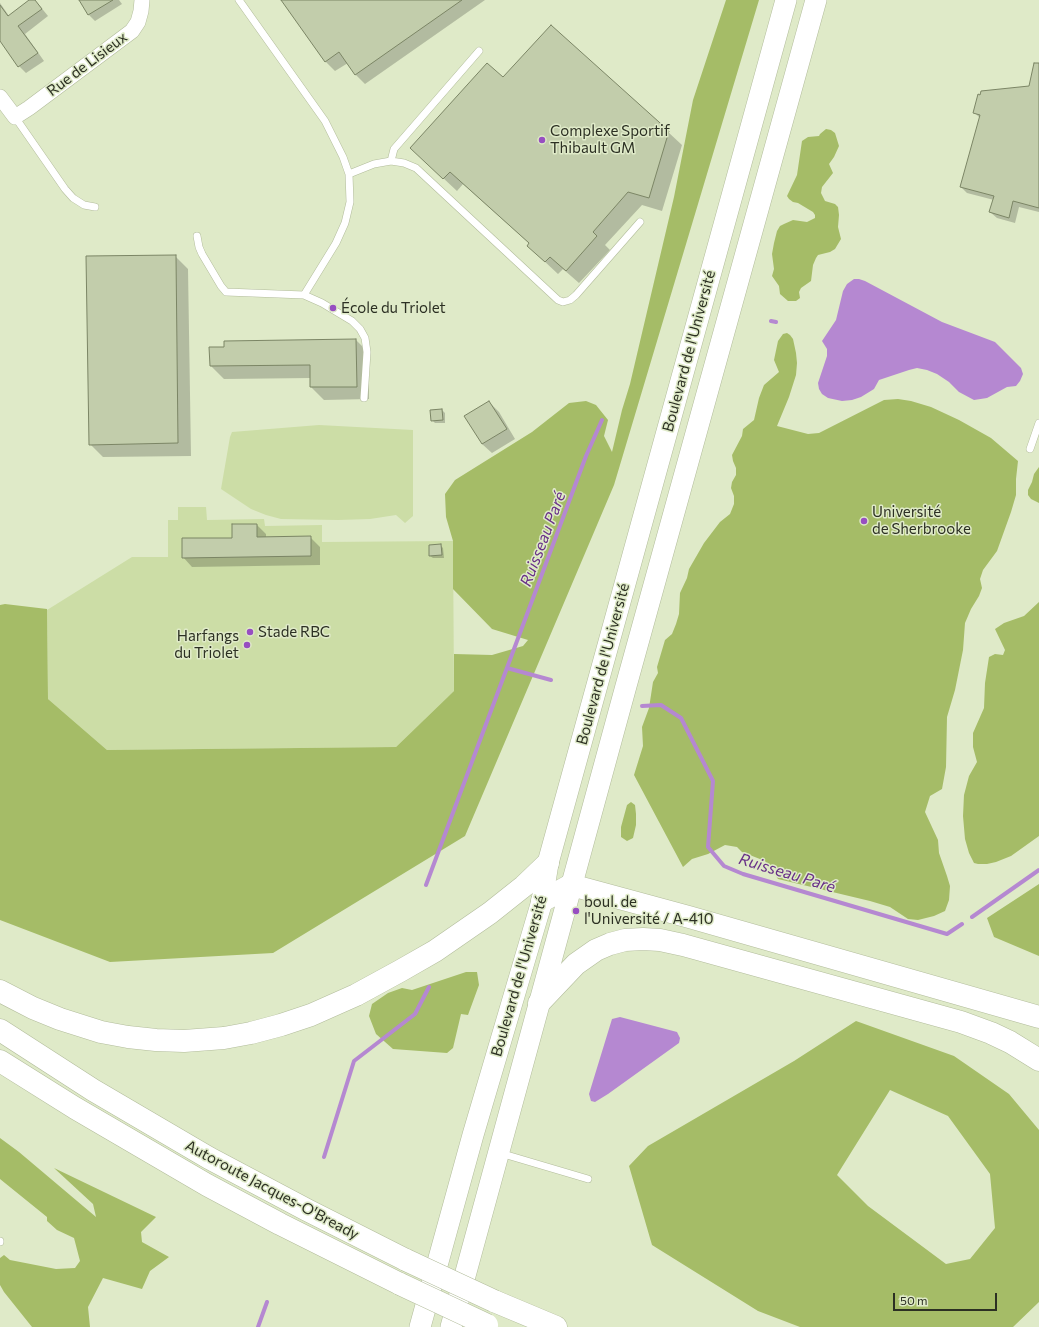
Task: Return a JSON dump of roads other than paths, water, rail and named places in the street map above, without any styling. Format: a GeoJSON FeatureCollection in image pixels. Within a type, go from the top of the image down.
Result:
{"type":"FeatureCollection","features":[{"type":"Feature","properties":{"kind":"highway"},"geometry":{"type":"LineString","coordinates":[[0,991],[33,1008],[60,1019],[101,1032],[128,1037],[184,1041],[224,1038],[251,1033],[281,1025],[326,1008],[370,988],[417,962],[490,913],[524,886],[548,863]]}},
{"type":"Feature","properties":{"kind":"highway"},"geometry":{"type":"LineString","coordinates":[[542,901],[571,885],[704,921],[1039,1017]]}},
{"type":"Feature","properties":{"kind":"highway"},"geometry":{"type":"LineString","coordinates":[[539,1003],[576,964],[596,950],[625,940],[660,940],[961,1022],[1001,1037],[1039,1060]]}},
{"type":"Feature","properties":{"kind":"highway","name":"Autoroute Jacques-O'Bready"},"geometry":{"type":"LineString","coordinates":[[0,1030],[86,1086],[275,1194],[406,1260],[556,1327]]}},
{"type":"Feature","properties":{"kind":"highway","name":"Autoroute Jacques-O'Bready"},"geometry":{"type":"LineString","coordinates":[[0,1061],[194,1178],[268,1218],[400,1284],[490,1326]]}},
{"type":"Feature","properties":{"kind":"main road","name":"Boulevard de l'Université"},"geometry":{"type":"LineString","coordinates":[[420,1327],[473,1135],[542,901],[548,863],[786,0]]}},
{"type":"Feature","properties":{"kind":"main road","name":"Boulevard de l'Université"},"geometry":{"type":"LineString","coordinates":[[451,1327],[571,885],[816,0]]}},
{"type":"Feature","properties":{"kind":"street","name":"Rue de Lisieux"},"geometry":{"type":"LineString","coordinates":[[15,117],[132,31],[138,22],[142,0]]}},
{"type":"Feature","properties":{"kind":"street"},"geometry":{"type":"LineString","coordinates":[[0,97],[15,117]]}},
{"type":"Feature","properties":{"kind":"lane"},"geometry":{"type":"LineString","coordinates":[[239,0],[325,121],[343,157],[349,174],[350,202],[346,223],[336,243],[304,295]]}},
{"type":"Feature","properties":{"kind":"lane"},"geometry":{"type":"LineString","coordinates":[[391,161],[394,149],[479,51]]}},
{"type":"Feature","properties":{"kind":"lane"},"geometry":{"type":"LineString","coordinates":[[15,117],[69,194],[84,205],[95,207]]}},
{"type":"Feature","properties":{"kind":"lane"},"geometry":{"type":"LineString","coordinates":[[349,174],[374,164],[391,161],[404,163],[416,168],[558,300],[563,302],[570,300],[576,295],[640,222]]}},
{"type":"Feature","properties":{"kind":"lane"},"geometry":{"type":"LineString","coordinates":[[196,236],[202,254],[226,292],[304,295],[322,303],[352,321],[360,329],[365,338],[367,352],[364,398]]}},
{"type":"Feature","properties":{"kind":"lane"},"geometry":{"type":"LineString","coordinates":[[1030,449],[1039,423]]}},
{"type":"Feature","properties":{"kind":"lane"},"geometry":{"type":"LineString","coordinates":[[498,1152],[588,1179]]}},
{"type":"Feature","properties":{"kind":"waterway","name":"Ruisseau Paré"},"geometry":{"type":"LineString","coordinates":[[771,321],[776,322]]}},
{"type":"Feature","properties":{"kind":"waterway","name":"Ruisseau Paré"},"geometry":{"type":"LineString","coordinates":[[426,885],[586,456],[602,420]]}},
{"type":"Feature","properties":{"kind":"waterway","name":"Ruisseau Paré"},"geometry":{"type":"LineString","coordinates":[[507,668],[551,680]]}},
{"type":"Feature","properties":{"kind":"waterway","name":"Ruisseau Paré"},"geometry":{"type":"LineString","coordinates":[[642,706],[661,705],[681,718],[713,781],[708,847],[724,866],[743,874],[947,934],[962,924]]}},
{"type":"Feature","properties":{"kind":"waterway"},"geometry":{"type":"LineString","coordinates":[[972,917],[1039,870]]}},
{"type":"Feature","properties":{"kind":"waterway","name":"Ruisseau Paré"},"geometry":{"type":"LineString","coordinates":[[324,1157],[354,1061],[415,1014],[429,987]]}},
{"type":"Feature","properties":{"kind":"waterway","name":"Ruisseau Paré"},"geometry":{"type":"LineString","coordinates":[[258,1327],[267,1302]]}},
{"type":"Feature","properties":{"kind":"place","name":"Complexe Sportif Thibault GM"},"geometry":{"type":"Point","coordinates":[542,140]}},
{"type":"Feature","properties":{"kind":"place","name":"École du Triolet"},"geometry":{"type":"Point","coordinates":[333,308]}},
{"type":"Feature","properties":{"kind":"place","name":"Université de Sherbrooke"},"geometry":{"type":"Point","coordinates":[864,521]}},
{"type":"Feature","properties":{"kind":"place","name":"Stade RBC"},"geometry":{"type":"Point","coordinates":[250,632]}},
{"type":"Feature","properties":{"kind":"place","name":"Harfangs du Triolet"},"geometry":{"type":"Point","coordinates":[247,645]}},
{"type":"Feature","properties":{"kind":"place","name":"boul. de l'Université / A-410"},"geometry":{"type":"Point","coordinates":[576,911]}}]}
